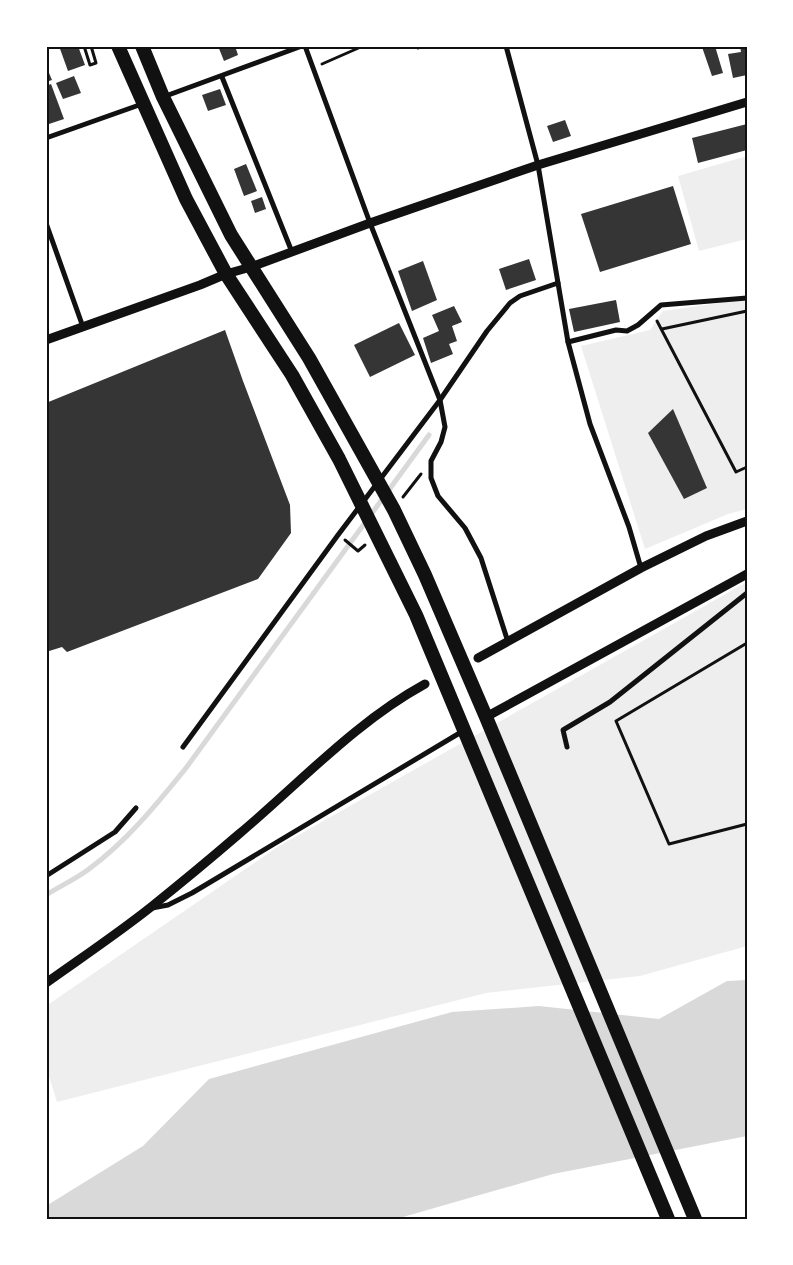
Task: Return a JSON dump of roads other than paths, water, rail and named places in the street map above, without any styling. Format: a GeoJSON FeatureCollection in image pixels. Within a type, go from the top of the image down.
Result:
{"type":"FeatureCollection","features":[{"type":"Feature","properties":{"kind":"highway"},"geometry":{"type":"LineString","coordinates":[[118,46],[142,104],[186,199],[226,274],[292,376],[339,459],[416,615],[668,1219]]}},
{"type":"Feature","properties":{"kind":"highway"},"geometry":{"type":"LineString","coordinates":[[142,46],[163,97],[231,235],[309,358],[394,510],[425,575],[695,1219]]}},
{"type":"Feature","properties":{"kind":"street"},"geometry":{"type":"LineString","coordinates":[[163,97],[303,46],[440,400],[445,427],[431,461],[431,478],[438,496],[465,528],[481,558],[508,642]]}},
{"type":"Feature","properties":{"kind":"street"},"geometry":{"type":"LineString","coordinates":[[506,46],[538,165],[568,342],[590,424],[629,526],[642,568]]}},
{"type":"Feature","properties":{"kind":"street"},"geometry":{"type":"LineString","coordinates":[[222,76],[292,252]]}},
{"type":"Feature","properties":{"kind":"street"},"geometry":{"type":"LineString","coordinates":[[46,340],[226,274],[252,267],[370,223],[538,165],[747,102]]}},
{"type":"Feature","properties":{"kind":"street"},"geometry":{"type":"LineString","coordinates":[[46,138],[142,104]]}},
{"type":"Feature","properties":{"kind":"street"},"geometry":{"type":"LineString","coordinates":[[46,223],[83,327]]}},
{"type":"Feature","properties":{"kind":"street"},"geometry":{"type":"LineString","coordinates":[[182,747],[440,400],[487,331],[510,304],[520,296],[559,284]]}},
{"type":"Feature","properties":{"kind":"street"},"geometry":{"type":"LineString","coordinates":[[568,342],[616,330],[627,331],[638,325],[661,305],[747,298]]}},
{"type":"Feature","properties":{"kind":"street"},"geometry":{"type":"LineString","coordinates":[[478,658],[642,568],[706,536],[747,521]]}},
{"type":"Feature","properties":{"kind":"street"},"geometry":{"type":"LineString","coordinates":[[486,717],[747,574]]}},
{"type":"Feature","properties":{"kind":"street"},"geometry":{"type":"LineString","coordinates":[[567,747],[563,730],[610,702],[747,592]]}},
{"type":"Feature","properties":{"kind":"street"},"geometry":{"type":"LineString","coordinates":[[46,983],[150,908],[240,833],[354,733],[425,684]]}},
{"type":"Feature","properties":{"kind":"street"},"geometry":{"type":"LineString","coordinates":[[150,908],[168,905],[192,893],[463,730]]}},
{"type":"Feature","properties":{"kind":"street"},"geometry":{"type":"LineString","coordinates":[[46,876],[115,832],[136,808]]}},
{"type":"Feature","properties":{"kind":"waterway"},"geometry":{"type":"LineString","coordinates":[[46,895],[79,876],[116,847],[164,795],[186,768],[429,435]]}}]}
